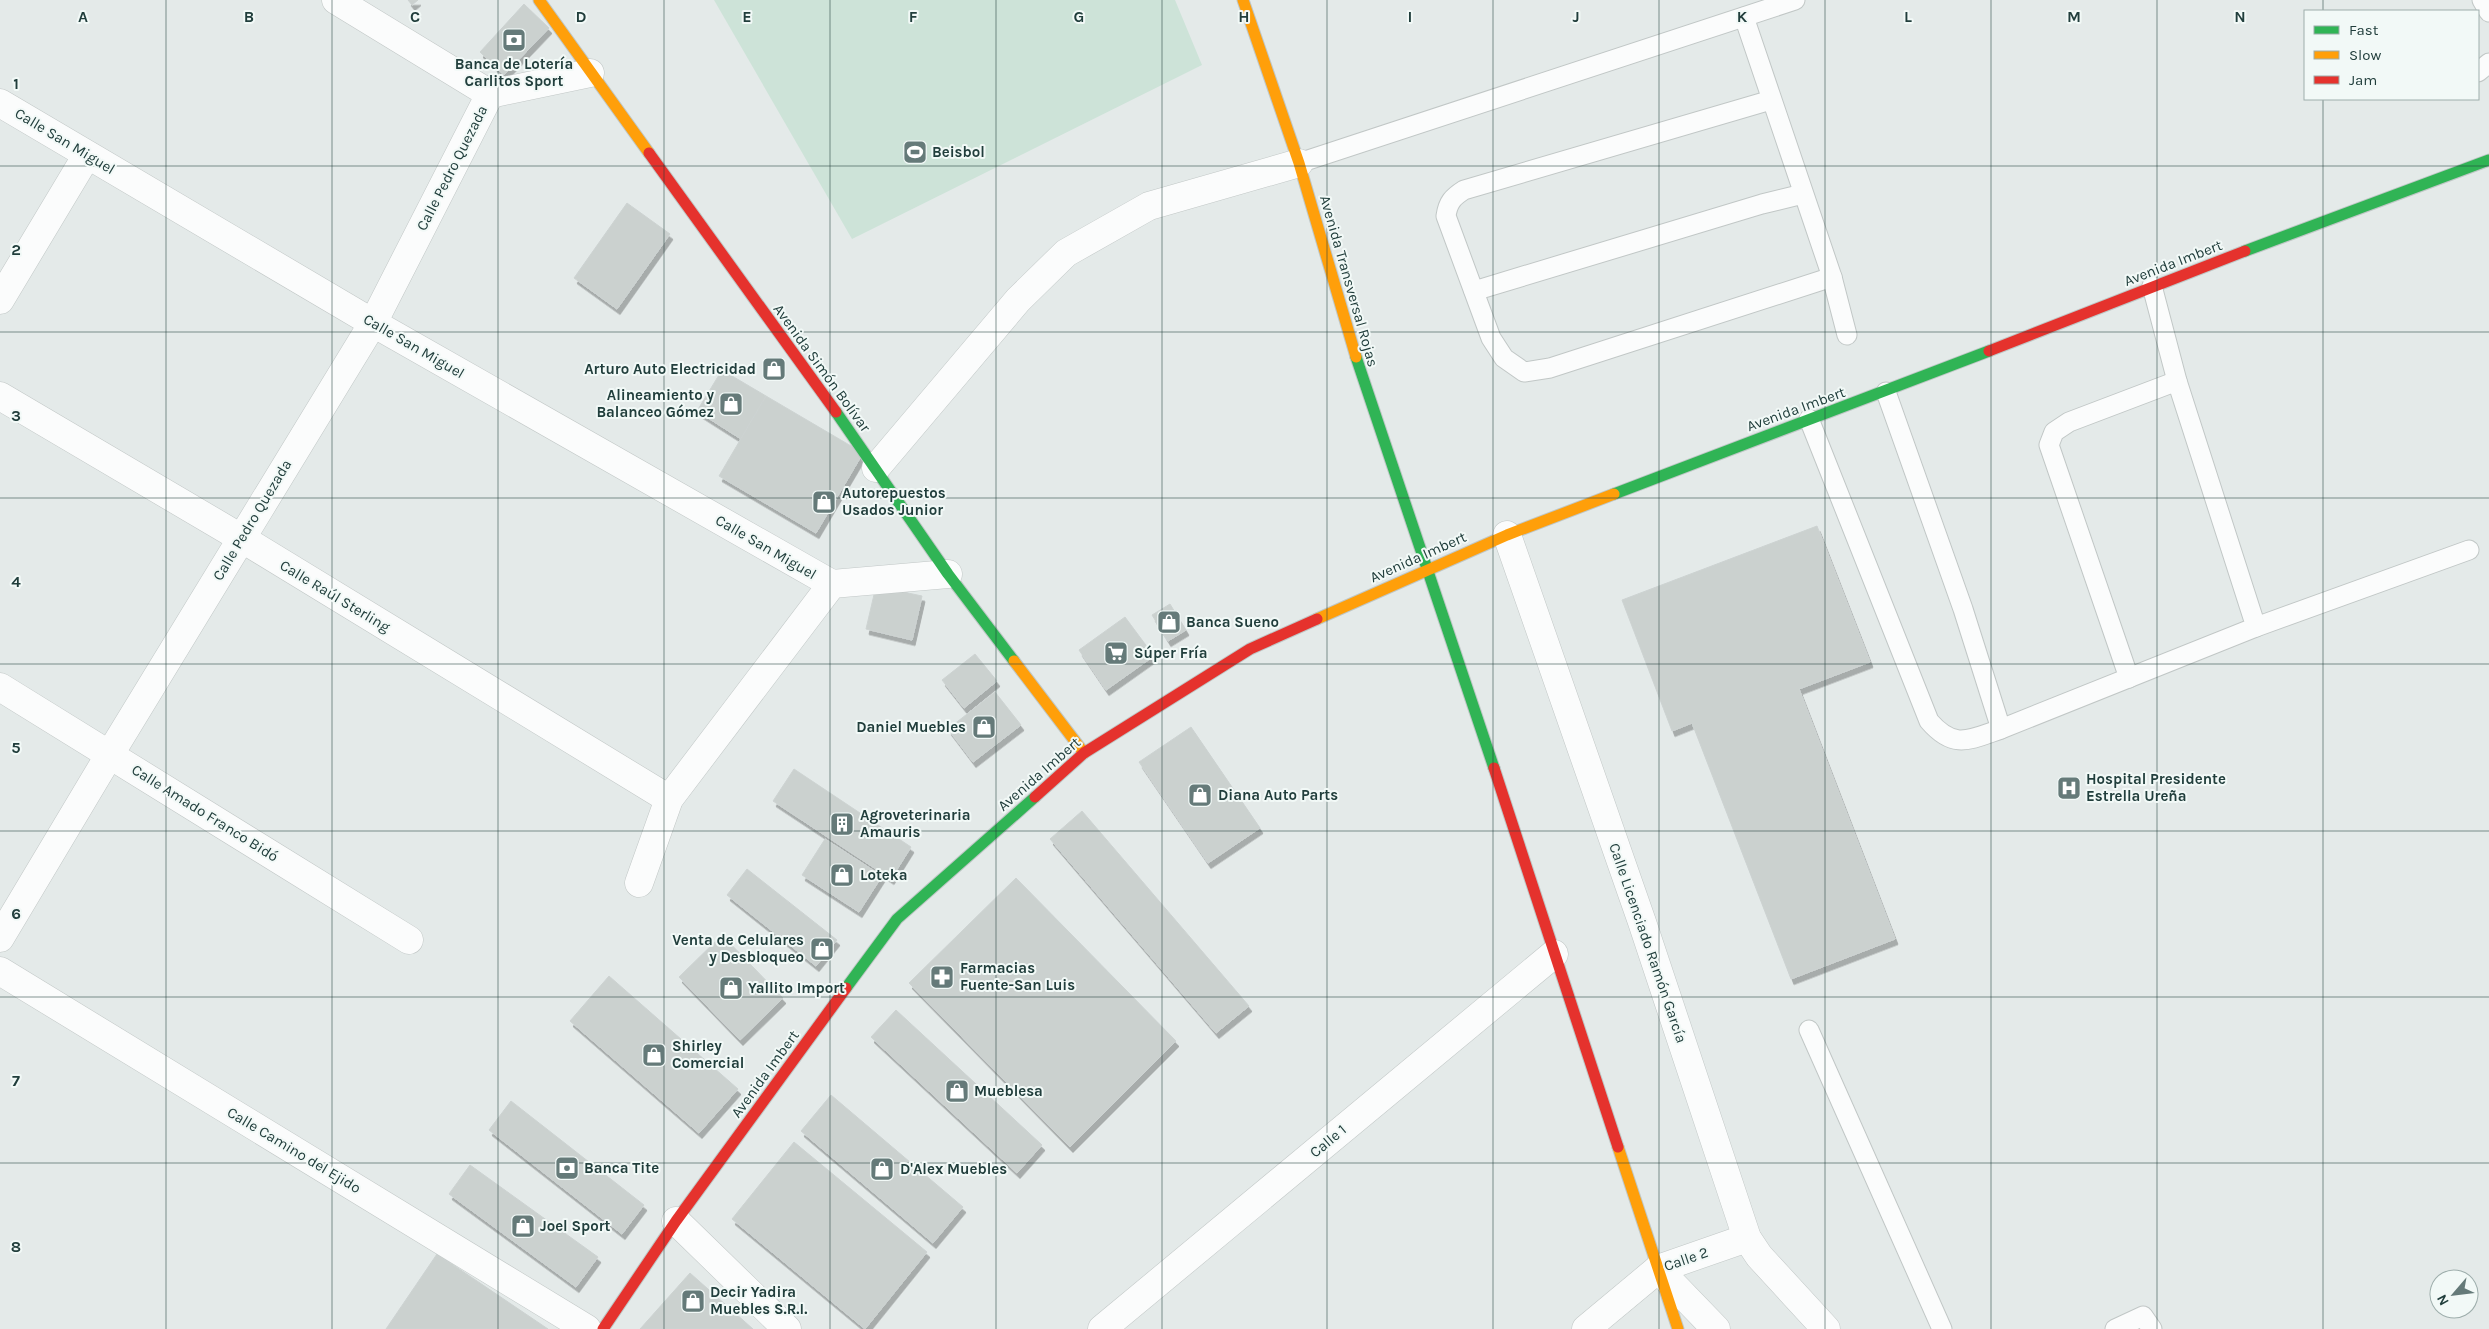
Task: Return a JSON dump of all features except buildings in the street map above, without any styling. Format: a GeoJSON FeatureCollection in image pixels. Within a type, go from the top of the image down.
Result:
{"type":"FeatureCollection","features":[{"type":"Feature","properties":{"kind":"street"},"geometry":{"type":"LineString","coordinates":[[336,0],[490,94],[590,73]]}},
{"type":"Feature","properties":{"kind":"street","name":"Avenida Simón Bolívar"},"geometry":{"type":"LineString","coordinates":[[539,0],[876,468],[948,574],[1084,753]]}},
{"type":"Feature","properties":{"kind":"street","name":"Avenida Transversal Rojas"},"geometry":{"type":"LineString","coordinates":[[1243,0],[1300,163],[1368,400],[1429,569]]}},
{"type":"Feature","properties":{"kind":"street","name":"Calle Pedro Quezada"},"geometry":{"type":"LineString","coordinates":[[0,938],[373,323],[490,94]]}},
{"type":"Feature","properties":{"kind":"street","name":"Calle San Miguel"},"geometry":{"type":"LineString","coordinates":[[0,103],[373,323],[832,584]]}},
{"type":"Feature","properties":{"kind":"street"},"geometry":{"type":"LineString","coordinates":[[0,300],[87,154]]}},
{"type":"Feature","properties":{"kind":"street","name":"Avenida Imbert"},"geometry":{"type":"LineString","coordinates":[[603,1329],[676,1221],[897,919],[1084,753],[1250,649],[1507,535],[1809,419],[1886,392],[2152,286],[2489,160]]}},
{"type":"Feature","properties":{"kind":"street"},"geometry":{"type":"LineString","coordinates":[[876,468],[1018,300],[1066,253],[1149,206],[1300,163]]}},
{"type":"Feature","properties":{"kind":"street","name":"Calle Raúl Sterling"},"geometry":{"type":"LineString","coordinates":[[0,396],[241,538],[669,799]]}},
{"type":"Feature","properties":{"kind":"street","name":"Calle Licenciado Ramón García"},"geometry":{"type":"LineString","coordinates":[[1507,535],[1642,922],[1747,1238],[1759,1256],[1826,1329]]}},
{"type":"Feature","properties":{"kind":"street"},"geometry":{"type":"LineString","coordinates":[[1429,569],[1678,1329]]}},
{"type":"Feature","properties":{"kind":"street"},"geometry":{"type":"LineString","coordinates":[[639,883],[669,799],[832,584],[948,574]]}},
{"type":"Feature","properties":{"kind":"street","name":"Calle Amado Franco Bidó"},"geometry":{"type":"LineString","coordinates":[[0,687],[409,940]]}},
{"type":"Feature","properties":{"kind":"street","name":"Calle 1"},"geometry":{"type":"LineString","coordinates":[[1102,1329],[1554,954]]}},
{"type":"Feature","properties":{"kind":"street","name":"Calle Camino del Ejido"},"geometry":{"type":"LineString","coordinates":[[0,971],[587,1329]]}},
{"type":"Feature","properties":{"kind":"street"},"geometry":{"type":"LineString","coordinates":[[676,1221],[786,1329]]}},
{"type":"Feature","properties":{"kind":"street","name":"Calle 2"},"geometry":{"type":"LineString","coordinates":[[1586,1329],[1658,1269],[1747,1238]]}},
{"type":"Feature","properties":{"kind":"street"},"geometry":{"type":"LineString","coordinates":[[1658,1269],[1716,1329]]}},
{"type":"Feature","properties":{"kind":"lane"},"geometry":{"type":"LineString","coordinates":[[1300,163],[1795,0]]}},
{"type":"Feature","properties":{"kind":"lane"},"geometry":{"type":"LineString","coordinates":[[2482,0],[2489,12]]}},
{"type":"Feature","properties":{"kind":"lane"},"geometry":{"type":"LineString","coordinates":[[1744,17],[1832,277],[1847,335]]}},
{"type":"Feature","properties":{"kind":"lane"},"geometry":{"type":"LineString","coordinates":[[2479,71],[2489,63]]}},
{"type":"Feature","properties":{"kind":"lane"},"geometry":{"type":"LineString","coordinates":[[1771,100],[1464,190],[1454,196],[1447,205],[1446,216],[1491,338],[1504,358],[1524,372],[1550,368],[1832,277]]}},
{"type":"Feature","properties":{"kind":"lane"},"geometry":{"type":"LineString","coordinates":[[1474,290],[1762,204],[1803,194]]}},
{"type":"Feature","properties":{"kind":"lane"},"geometry":{"type":"LineString","coordinates":[[2152,286],[2177,381],[2256,628]]}},
{"type":"Feature","properties":{"kind":"lane"},"geometry":{"type":"LineString","coordinates":[[2129,678],[2050,445],[2054,432],[2069,422],[2177,381]]}},
{"type":"Feature","properties":{"kind":"lane"},"geometry":{"type":"LineString","coordinates":[[1886,392],[1963,609],[2001,729]]}},
{"type":"Feature","properties":{"kind":"lane"},"geometry":{"type":"LineString","coordinates":[[1809,419],[1929,721],[1941,735],[1954,740],[1972,739],[2001,729],[2256,628],[2469,550]]}},
{"type":"Feature","properties":{"kind":"lane"},"geometry":{"type":"LineString","coordinates":[[1809,1030],[1942,1329]]}},
{"type":"Feature","properties":{"kind":"lane"},"geometry":{"type":"LineString","coordinates":[[2115,1329],[2143,1316],[2152,1329]]}},
{"type":"Feature","properties":{"kind":"green space","name":"Beisbol"},"geometry":{"type":"Polygon","coordinates":[[[714,0],[1175,0],[1202,65],[852,239],[714,0]]]}},
{"type":"Feature","properties":{"kind":"traffic: fast"},"geometry":{"type":"LineString","coordinates":[[2245,251],[2489,160]]}},
{"type":"Feature","properties":{"kind":"traffic: fast"},"geometry":{"type":"LineString","coordinates":[[1614,494],[1989,351]]}},
{"type":"Feature","properties":{"kind":"traffic: fast"},"geometry":{"type":"LineString","coordinates":[[1356,357],[1494,768]]}},
{"type":"Feature","properties":{"kind":"traffic: fast"},"geometry":{"type":"LineString","coordinates":[[836,412],[948,574],[1014,661]]}},
{"type":"Feature","properties":{"kind":"traffic: fast"},"geometry":{"type":"LineString","coordinates":[[846,988],[897,919],[1035,797]]}},
{"type":"Feature","properties":{"kind":"traffic: slow"},"geometry":{"type":"LineString","coordinates":[[539,0],[649,153]]}},
{"type":"Feature","properties":{"kind":"traffic: slow"},"geometry":{"type":"LineString","coordinates":[[1243,0],[1299,163],[1356,357]]}},
{"type":"Feature","properties":{"kind":"traffic: slow"},"geometry":{"type":"LineString","coordinates":[[1317,619],[1507,535],[1614,494]]}},
{"type":"Feature","properties":{"kind":"traffic: slow"},"geometry":{"type":"LineString","coordinates":[[1014,661],[1084,753]]}},
{"type":"Feature","properties":{"kind":"traffic: slow"},"geometry":{"type":"LineString","coordinates":[[1618,1147],[1678,1329]]}},
{"type":"Feature","properties":{"kind":"traffic: jam"},"geometry":{"type":"LineString","coordinates":[[649,153],[836,412]]}},
{"type":"Feature","properties":{"kind":"traffic: jam"},"geometry":{"type":"LineString","coordinates":[[1989,351],[2245,251]]}},
{"type":"Feature","properties":{"kind":"traffic: jam"},"geometry":{"type":"LineString","coordinates":[[1035,797],[1084,753],[1250,649],[1317,619]]}},
{"type":"Feature","properties":{"kind":"traffic: jam"},"geometry":{"type":"LineString","coordinates":[[1494,768],[1618,1147]]}},
{"type":"Feature","properties":{"kind":"traffic: jam"},"geometry":{"type":"LineString","coordinates":[[603,1329],[676,1221],[846,988]]}},
{"type":"Feature","properties":{"kind":"place","name":"Banca de Lotería Carlitos Sport"},"geometry":{"type":"Point","coordinates":[514,40]}},
{"type":"Feature","properties":{"kind":"place","name":"Beisbol"},"geometry":{"type":"Point","coordinates":[915,152]}},
{"type":"Feature","properties":{"kind":"place","name":"Arturo Auto Electricidad"},"geometry":{"type":"Point","coordinates":[774,369]}},
{"type":"Feature","properties":{"kind":"place","name":"Alineamiento y Balanceo Gómez"},"geometry":{"type":"Point","coordinates":[731,404]}},
{"type":"Feature","properties":{"kind":"place","name":"Autorepuestos Usados Junior"},"geometry":{"type":"Point","coordinates":[824,502]}},
{"type":"Feature","properties":{"kind":"place","name":"Banca Sueno"},"geometry":{"type":"Point","coordinates":[1169,622]}},
{"type":"Feature","properties":{"kind":"place","name":"Súper Fría"},"geometry":{"type":"Point","coordinates":[1116,653]}},
{"type":"Feature","properties":{"kind":"place","name":"Daniel Muebles"},"geometry":{"type":"Point","coordinates":[984,727]}},
{"type":"Feature","properties":{"kind":"place","name":"Hospital Presidente Estrella Ureña"},"geometry":{"type":"Point","coordinates":[2069,788]}},
{"type":"Feature","properties":{"kind":"place","name":"Diana Auto Parts"},"geometry":{"type":"Point","coordinates":[1200,795]}},
{"type":"Feature","properties":{"kind":"place","name":"Agroveterinaria Amauris"},"geometry":{"type":"Point","coordinates":[842,824]}},
{"type":"Feature","properties":{"kind":"place","name":"Loteka"},"geometry":{"type":"Point","coordinates":[842,875]}},
{"type":"Feature","properties":{"kind":"place","name":"Venta de Celulares y Desbloqueo"},"geometry":{"type":"Point","coordinates":[822,949]}},
{"type":"Feature","properties":{"kind":"place","name":"Farmacias Fuente-San Luis"},"geometry":{"type":"Point","coordinates":[942,977]}},
{"type":"Feature","properties":{"kind":"place","name":"Yallito Import"},"geometry":{"type":"Point","coordinates":[731,988]}},
{"type":"Feature","properties":{"kind":"place","name":"Shirley Comercial"},"geometry":{"type":"Point","coordinates":[654,1055]}},
{"type":"Feature","properties":{"kind":"place","name":"Mueblesa"},"geometry":{"type":"Point","coordinates":[957,1091]}},
{"type":"Feature","properties":{"kind":"place","name":"Banca Tite"},"geometry":{"type":"Point","coordinates":[567,1168]}},
{"type":"Feature","properties":{"kind":"place","name":"D'Alex Muebles"},"geometry":{"type":"Point","coordinates":[882,1169]}},
{"type":"Feature","properties":{"kind":"place","name":"Joel Sport"},"geometry":{"type":"Point","coordinates":[523,1226]}},
{"type":"Feature","properties":{"kind":"place","name":"Decir Yadira Muebles S.R.I."},"geometry":{"type":"Point","coordinates":[693,1301]}}]}
